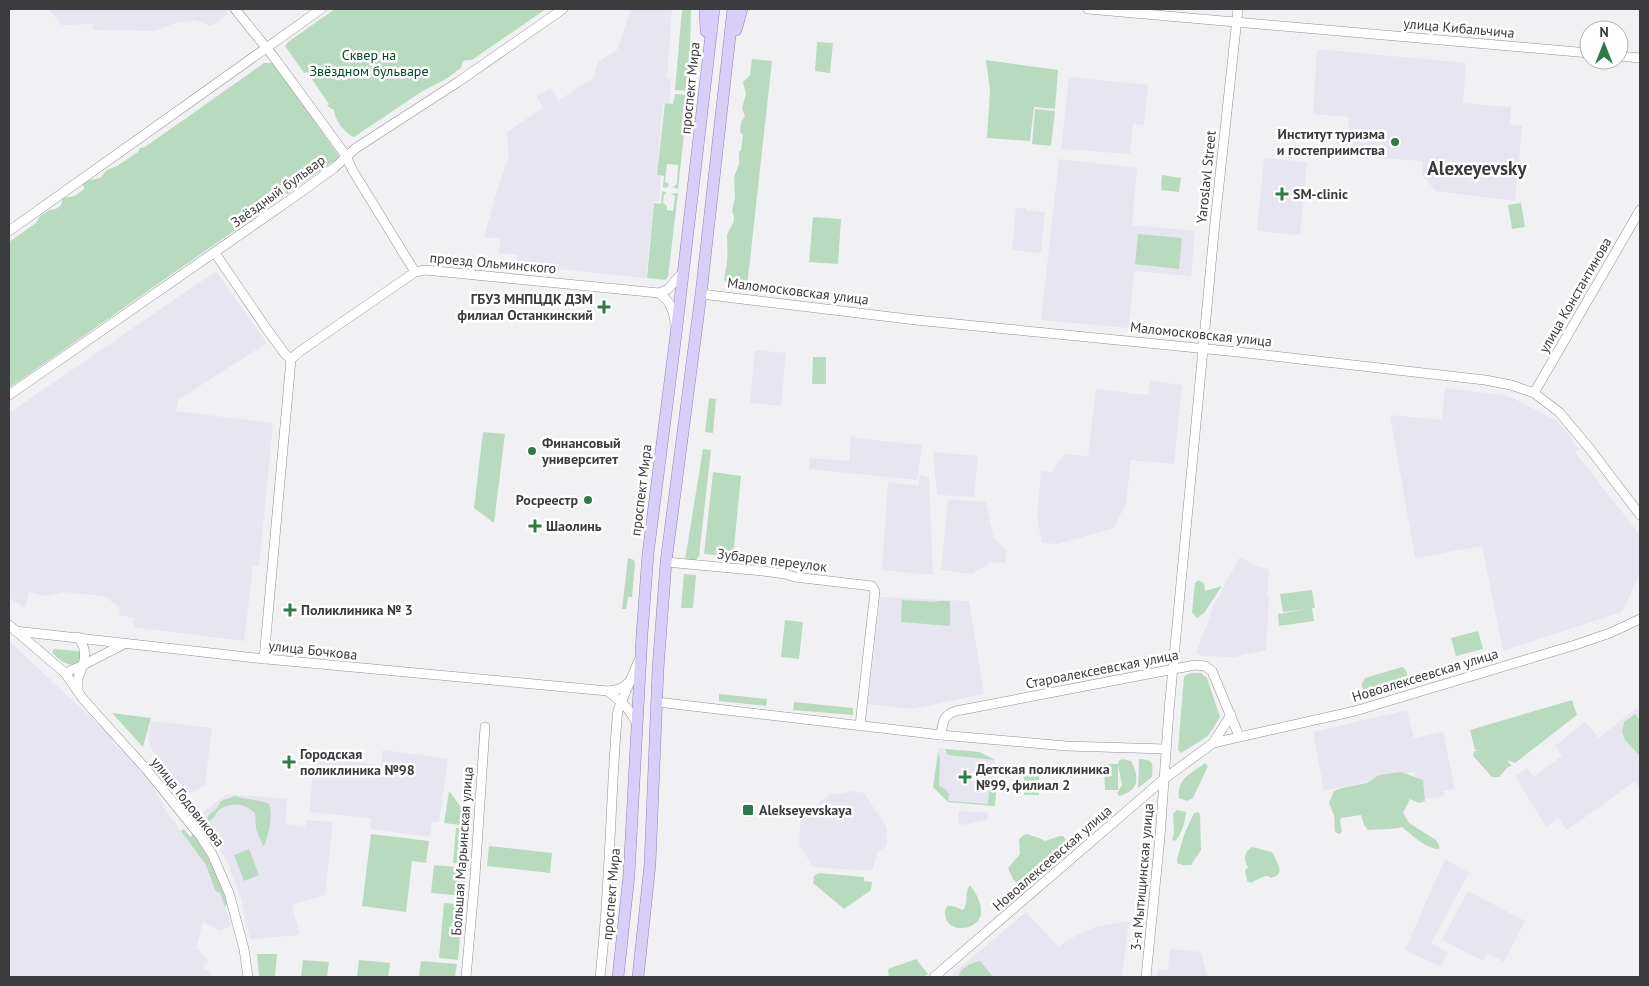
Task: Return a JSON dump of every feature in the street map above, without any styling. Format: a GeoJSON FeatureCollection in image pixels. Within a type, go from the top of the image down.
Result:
{"type":"FeatureCollection","features":[{"type":"Feature","properties":{"kind":"main road"},"geometry":{"type":"LineString","coordinates":[[705,9],[708,60]]}},
{"type":"Feature","properties":{"kind":"main road","name":"проспект Мира"},"geometry":{"type":"LineString","coordinates":[[618,977],[629,875],[640,656],[648,554],[684,270],[714,9]]}},
{"type":"Feature","properties":{"kind":"main road"},"geometry":{"type":"LineString","coordinates":[[638,977],[650,864],[657,702],[666,562],[702,294],[733,9]]}},
{"type":"Feature","properties":{"kind":"main road"},"geometry":{"type":"LineString","coordinates":[[728,56],[742,9]]}},
{"type":"Feature","properties":{"kind":"street"},"geometry":{"type":"LineString","coordinates":[[235,9],[266,46],[347,158],[353,171],[415,272]]}},
{"type":"Feature","properties":{"kind":"street"},"geometry":{"type":"LineString","coordinates":[[9,231],[266,46],[321,9]]}},
{"type":"Feature","properties":{"kind":"street","name":"Звёздный бульвар"},"geometry":{"type":"LineString","coordinates":[[9,396],[215,253],[347,158],[356,148],[458,82],[563,9]]}},
{"type":"Feature","properties":{"kind":"street","name":"улица Кибальчича"},"geometry":{"type":"LineString","coordinates":[[1088,9],[1579,52]]}},
{"type":"Feature","properties":{"kind":"street","name":"Yaroslavl Street"},"geometry":{"type":"LineString","coordinates":[[1173,669],[1216,214],[1238,9]]}},
{"type":"Feature","properties":{"kind":"street","name":"улица Константинова"},"geometry":{"type":"LineString","coordinates":[[1534,393],[1640,210]]}},
{"type":"Feature","properties":{"kind":"street"},"geometry":{"type":"LineString","coordinates":[[215,253],[266,328],[285,354],[292,359],[264,659]]}},
{"type":"Feature","properties":{"kind":"street","name":"проезд Ольминского"},"geometry":{"type":"LineString","coordinates":[[292,359],[420,270],[659,293]]}},
{"type":"Feature","properties":{"kind":"street"},"geometry":{"type":"LineString","coordinates":[[676,334],[672,306],[659,293],[668,289],[684,270]]}},
{"type":"Feature","properties":{"kind":"street","name":"Маломосковская улица"},"geometry":{"type":"LineString","coordinates":[[702,294],[916,320],[1203,348],[1485,380],[1511,385],[1534,393],[1559,412],[1640,515]]}},
{"type":"Feature","properties":{"kind":"street","name":"Зубарев переулок"},"geometry":{"type":"LineString","coordinates":[[666,562],[763,571],[785,574],[795,578],[874,588],[860,725]]}},
{"type":"Feature","properties":{"kind":"street","name":"Новоалексеевская улица"},"geometry":{"type":"LineString","coordinates":[[1212,743],[1355,711],[1575,645],[1610,633],[1640,618]]}},
{"type":"Feature","properties":{"kind":"street","name":"улица Бочкова"},"geometry":{"type":"LineString","coordinates":[[12,628],[264,659],[608,691],[625,687],[630,682]]}},
{"type":"Feature","properties":{"kind":"street","name":"улица Годовикова"},"geometry":{"type":"LineString","coordinates":[[12,628],[64,673],[83,699],[173,801],[201,837],[212,854],[229,893],[244,949],[248,977]]}},
{"type":"Feature","properties":{"kind":"street"},"geometry":{"type":"LineString","coordinates":[[78,637],[85,647],[86,655],[78,678],[78,690]]}},
{"type":"Feature","properties":{"kind":"street"},"geometry":{"type":"LineString","coordinates":[[64,673],[127,643]]}},
{"type":"Feature","properties":{"kind":"street"},"geometry":{"type":"LineString","coordinates":[[600,977],[609,877],[612,779],[617,720],[640,656]]}},
{"type":"Feature","properties":{"kind":"street","name":"Староалексеевская улица"},"geometry":{"type":"LineString","coordinates":[[941,735],[944,717],[956,711],[1195,665],[1210,669],[1239,736]]}},
{"type":"Feature","properties":{"kind":"street","name":"3-я Мытищинская улица"},"geometry":{"type":"LineString","coordinates":[[1146,977],[1160,837],[1173,669]]}},
{"type":"Feature","properties":{"kind":"street"},"geometry":{"type":"LineString","coordinates":[[608,691],[631,711],[637,725]]}},
{"type":"Feature","properties":{"kind":"street"},"geometry":{"type":"LineString","coordinates":[[657,702],[941,735],[1066,746],[1166,749]]}},
{"type":"Feature","properties":{"kind":"street","name":"Новоалексеевская улица"},"geometry":{"type":"LineString","coordinates":[[934,977],[1164,779],[1212,743],[1231,715]]}},
{"type":"Feature","properties":{"kind":"street","name":"Большая Марьинская улица"},"geometry":{"type":"LineString","coordinates":[[466,977],[476,876],[486,727]]}},
{"type":"Feature","properties":{"kind":"shaded area"},"geometry":{"type":"Polygon","coordinates":[[[49,9],[224,9],[228,14],[211,26],[195,20],[172,24],[155,31],[93,30],[93,24],[61,25],[49,9]]]}},
{"type":"Feature","properties":{"kind":"shaded area"},"geometry":{"type":"Polygon","coordinates":[[[631,9],[672,9],[667,78],[671,79],[669,103],[663,103],[657,175],[661,176],[659,201],[654,201],[646,278],[516,265],[517,255],[499,253],[500,239],[484,237],[498,187],[509,157],[507,132],[543,108],[537,96],[550,88],[559,100],[593,78],[598,62],[617,50],[631,9]]]}},
{"type":"Feature","properties":{"kind":"shaded area"},"geometry":{"type":"Polygon","coordinates":[[[1317,49],[1466,63],[1463,103],[1511,107],[1510,125],[1522,126],[1515,201],[1436,191],[1422,175],[1423,161],[1347,156],[1349,117],[1313,114],[1317,49]]]}},
{"type":"Feature","properties":{"kind":"shaded area"},"geometry":{"type":"Polygon","coordinates":[[[1069,77],[1148,85],[1144,125],[1133,124],[1130,154],[1061,149],[1069,77]]]}},
{"type":"Feature","properties":{"kind":"shaded area","name":"SM-clinic"},"geometry":{"type":"Polygon","coordinates":[[[1264,158],[1307,162],[1300,235],[1257,231],[1264,158]]]}},
{"type":"Feature","properties":{"kind":"shaded area"},"geometry":{"type":"Polygon","coordinates":[[[1059,159],[1137,168],[1132,225],[1195,231],[1191,276],[1134,271],[1129,328],[1041,320],[1059,159]]]}},
{"type":"Feature","properties":{"kind":"shaded area"},"geometry":{"type":"Polygon","coordinates":[[[1016,208],[1045,212],[1041,253],[1012,250],[1016,208]]]}},
{"type":"Feature","properties":{"kind":"shaded area"},"geometry":{"type":"Polygon","coordinates":[[[216,271],[267,343],[178,400],[176,411],[273,423],[259,566],[253,566],[244,641],[133,627],[134,618],[119,615],[120,608],[104,596],[63,592],[45,596],[29,592],[25,608],[9,598],[9,413],[216,271]]]}},
{"type":"Feature","properties":{"kind":"shaded area"},"geometry":{"type":"Polygon","coordinates":[[[755,350],[786,353],[781,406],[750,403],[755,350]]]}},
{"type":"Feature","properties":{"kind":"shaded area"},"geometry":{"type":"Polygon","coordinates":[[[1150,381],[1182,385],[1174,464],[1131,460],[1126,503],[1114,528],[1058,544],[1042,543],[1037,518],[1041,471],[1052,472],[1064,454],[1088,456],[1096,389],[1148,395],[1150,381]]]}},
{"type":"Feature","properties":{"kind":"shaded area"},"geometry":{"type":"Polygon","coordinates":[[[1445,388],[1502,395],[1515,399],[1557,421],[1564,429],[1579,449],[1575,452],[1640,535],[1640,573],[1622,612],[1503,651],[1482,546],[1415,558],[1390,415],[1442,420],[1445,388]]]}},
{"type":"Feature","properties":{"kind":"shaded area"},"geometry":{"type":"Polygon","coordinates":[[[855,434],[854,438],[922,445],[917,480],[809,469],[810,458],[849,461],[851,438],[855,434]]]}},
{"type":"Feature","properties":{"kind":"shaded area"},"geometry":{"type":"Polygon","coordinates":[[[933,452],[978,456],[974,497],[937,495],[933,452]]]}},
{"type":"Feature","properties":{"kind":"shaded area"},"geometry":{"type":"Polygon","coordinates":[[[920,475],[929,477],[933,575],[882,570],[888,482],[918,486],[920,475]]]}},
{"type":"Feature","properties":{"kind":"shaded area"},"geometry":{"type":"Polygon","coordinates":[[[948,499],[986,502],[994,538],[1006,550],[1005,563],[991,562],[972,574],[941,570],[948,499]]]}},
{"type":"Feature","properties":{"kind":"shaded area"},"geometry":{"type":"Polygon","coordinates":[[[1240,557],[1269,571],[1266,650],[1234,657],[1196,654],[1214,604],[1240,557]]]}},
{"type":"Feature","properties":{"kind":"shaded area"},"geometry":{"type":"Polygon","coordinates":[[[880,597],[969,601],[984,694],[913,709],[868,704],[880,597]]]}},
{"type":"Feature","properties":{"kind":"shaded area"},"geometry":{"type":"Polygon","coordinates":[[[9,641],[114,739],[113,743],[120,750],[125,750],[149,779],[167,812],[206,865],[215,890],[220,893],[232,925],[221,931],[203,922],[196,948],[208,961],[203,965],[205,970],[208,969],[212,977],[9,977],[9,641]]]}},
{"type":"Feature","properties":{"kind":"shaded area"},"geometry":{"type":"Polygon","coordinates":[[[1635,709],[1640,709],[1640,788],[1634,782],[1567,830],[1558,818],[1546,827],[1515,776],[1527,768],[1534,777],[1562,756],[1555,746],[1585,722],[1599,738],[1635,709]]]}},
{"type":"Feature","properties":{"kind":"shaded area"},"geometry":{"type":"Polygon","coordinates":[[[1407,710],[1414,738],[1443,732],[1455,789],[1443,791],[1444,796],[1421,800],[1414,772],[1324,791],[1313,732],[1407,710]]]}},
{"type":"Feature","properties":{"kind":"shaded area"},"geometry":{"type":"Polygon","coordinates":[[[151,721],[212,728],[205,785],[189,794],[153,752],[148,739],[151,721]]]}},
{"type":"Feature","properties":{"kind":"shaded area","name":"Детская поликлиника №99, филиал 2"},"geometry":{"type":"Polygon","coordinates":[[[938,748],[979,752],[994,759],[997,767],[995,806],[948,802],[933,787],[938,748]]]}},
{"type":"Feature","properties":{"kind":"shaded area"},"geometry":{"type":"Polygon","coordinates":[[[383,750],[448,759],[439,822],[432,822],[430,837],[370,829],[371,818],[309,812],[315,757],[381,765],[383,750]]]}},
{"type":"Feature","properties":{"kind":"shaded area"},"geometry":{"type":"Polygon","coordinates":[[[852,791],[864,793],[887,828],[887,845],[877,853],[872,871],[813,867],[799,844],[801,817],[830,794],[852,791]]]}},
{"type":"Feature","properties":{"kind":"shaded area"},"geometry":{"type":"Polygon","coordinates":[[[227,794],[287,799],[285,824],[305,827],[306,820],[333,822],[325,895],[292,905],[300,935],[250,939],[241,899],[227,861],[199,815],[227,794]]]}},
{"type":"Feature","properties":{"kind":"shaded area"},"geometry":{"type":"Polygon","coordinates":[[[959,811],[988,813],[987,820],[963,825],[958,823],[959,811]]]}},
{"type":"Feature","properties":{"kind":"shaded area"},"geometry":{"type":"Polygon","coordinates":[[[1445,859],[1469,873],[1431,943],[1448,953],[1441,967],[1405,950],[1445,859]]]}},
{"type":"Feature","properties":{"kind":"shaded area"},"geometry":{"type":"Polygon","coordinates":[[[1468,891],[1525,921],[1504,962],[1487,953],[1483,961],[1442,940],[1468,891]]]}},
{"type":"Feature","properties":{"kind":"shaded area"},"geometry":{"type":"Polygon","coordinates":[[[1026,912],[1059,947],[1067,940],[1095,927],[1129,921],[1122,977],[949,977],[1026,912]]]}},
{"type":"Feature","properties":{"kind":"shaded area"},"geometry":{"type":"Polygon","coordinates":[[[1170,949],[1201,952],[1207,977],[1157,977],[1158,969],[1168,970],[1170,949]]]}},
{"type":"Feature","properties":{"kind":"green space","name":"Сквер на Звёздном бульваре"},"geometry":{"type":"Polygon","coordinates":[[[335,9],[546,9],[472,60],[463,61],[461,68],[446,79],[421,92],[354,137],[341,126],[334,110],[327,106],[329,104],[307,72],[304,73],[285,46],[335,9]]]}},
{"type":"Feature","properties":{"kind":"green space"},"geometry":{"type":"Polygon","coordinates":[[[682,9],[691,9],[690,50],[692,55],[688,91],[675,90],[682,9]]]}},
{"type":"Feature","properties":{"kind":"green space"},"geometry":{"type":"Polygon","coordinates":[[[817,42],[833,43],[830,73],[815,71],[817,42]]]}},
{"type":"Feature","properties":{"kind":"green space"},"geometry":{"type":"Polygon","coordinates":[[[752,59],[772,61],[747,287],[726,286],[724,275],[727,265],[727,236],[734,219],[732,211],[735,197],[734,177],[739,164],[739,152],[743,135],[740,132],[741,122],[745,116],[742,108],[746,94],[743,82],[750,75],[752,59]]]}},
{"type":"Feature","properties":{"kind":"green space"},"geometry":{"type":"Polygon","coordinates":[[[986,60],[1058,70],[1055,109],[1034,107],[1030,141],[987,138],[990,90],[986,60]]]}},
{"type":"Feature","properties":{"kind":"green space"},"geometry":{"type":"Polygon","coordinates":[[[264,63],[272,63],[280,72],[339,156],[9,388],[9,242],[36,223],[40,216],[61,205],[63,198],[75,196],[84,189],[83,184],[86,181],[100,178],[107,170],[117,166],[138,152],[140,148],[145,147],[264,63]]]}},
{"type":"Feature","properties":{"kind":"green space"},"geometry":{"type":"Polygon","coordinates":[[[675,94],[688,95],[683,113],[685,125],[678,189],[673,187],[677,184],[678,165],[667,164],[665,182],[669,184],[667,188],[663,187],[664,176],[657,175],[665,103],[673,104],[675,94]]]}},
{"type":"Feature","properties":{"kind":"green space"},"geometry":{"type":"Polygon","coordinates":[[[1035,109],[1055,111],[1051,146],[1032,144],[1035,109]]]}},
{"type":"Feature","properties":{"kind":"green space"},"geometry":{"type":"Polygon","coordinates":[[[1162,175],[1181,178],[1179,192],[1161,190],[1162,175]]]}},
{"type":"Feature","properties":{"kind":"green space"},"geometry":{"type":"Polygon","coordinates":[[[662,191],[667,193],[664,195],[663,203],[667,206],[667,210],[673,211],[675,196],[671,194],[678,193],[668,277],[665,280],[647,278],[654,203],[661,204],[662,191]]]}},
{"type":"Feature","properties":{"kind":"green space"},"geometry":{"type":"Polygon","coordinates":[[[1521,203],[1525,227],[1512,229],[1508,205],[1521,203]]]}},
{"type":"Feature","properties":{"kind":"green space"},"geometry":{"type":"Polygon","coordinates":[[[813,217],[841,219],[838,264],[809,262],[813,217]]]}},
{"type":"Feature","properties":{"kind":"green space"},"geometry":{"type":"Polygon","coordinates":[[[1138,234],[1182,238],[1179,269],[1135,264],[1138,234]]]}},
{"type":"Feature","properties":{"kind":"green space"},"geometry":{"type":"Polygon","coordinates":[[[813,357],[826,357],[826,384],[812,384],[813,357]]]}},
{"type":"Feature","properties":{"kind":"green space"},"geometry":{"type":"Polygon","coordinates":[[[709,398],[716,399],[713,433],[705,432],[709,398]]]}},
{"type":"Feature","properties":{"kind":"green space"},"geometry":{"type":"Polygon","coordinates":[[[483,432],[505,434],[494,523],[474,508],[483,432]]]}},
{"type":"Feature","properties":{"kind":"green space"},"geometry":{"type":"Polygon","coordinates":[[[703,449],[711,450],[699,556],[696,560],[685,560],[703,449]]]}},
{"type":"Feature","properties":{"kind":"green space"},"geometry":{"type":"Polygon","coordinates":[[[713,472],[741,476],[733,557],[704,554],[713,472]]]}},
{"type":"Feature","properties":{"kind":"green space"},"geometry":{"type":"Polygon","coordinates":[[[628,558],[634,560],[635,564],[632,597],[628,597],[626,609],[622,609],[628,558]]]}},
{"type":"Feature","properties":{"kind":"green space"},"geometry":{"type":"Polygon","coordinates":[[[684,574],[696,575],[693,608],[681,608],[684,574]]]}},
{"type":"Feature","properties":{"kind":"green space"},"geometry":{"type":"Polygon","coordinates":[[[1198,580],[1204,583],[1205,591],[1222,586],[1204,613],[1197,618],[1192,612],[1195,583],[1198,580]]]}},
{"type":"Feature","properties":{"kind":"green space"},"geometry":{"type":"Polygon","coordinates":[[[1312,590],[1315,608],[1312,608],[1314,621],[1279,626],[1278,614],[1307,609],[1283,612],[1280,594],[1312,590]]]}},
{"type":"Feature","properties":{"kind":"green space"},"geometry":{"type":"Polygon","coordinates":[[[902,600],[950,601],[950,626],[901,622],[902,600]]]}},
{"type":"Feature","properties":{"kind":"green space"},"geometry":{"type":"Polygon","coordinates":[[[785,620],[803,622],[799,659],[781,657],[785,620]]]}},
{"type":"Feature","properties":{"kind":"green space"},"geometry":{"type":"Polygon","coordinates":[[[1478,631],[1483,649],[1456,656],[1451,638],[1478,631]]]}},
{"type":"Feature","properties":{"kind":"green space"},"geometry":{"type":"Polygon","coordinates":[[[54,649],[78,651],[80,653],[80,662],[72,665],[65,663],[52,652],[54,649]]]}},
{"type":"Feature","properties":{"kind":"green space"},"geometry":{"type":"Polygon","coordinates":[[[1402,667],[1407,673],[1407,681],[1368,692],[1363,688],[1362,683],[1365,678],[1402,667]]]}},
{"type":"Feature","properties":{"kind":"green space"},"geometry":{"type":"Polygon","coordinates":[[[1191,673],[1201,673],[1207,678],[1220,717],[1208,736],[1181,753],[1178,750],[1184,677],[1191,673]]]}},
{"type":"Feature","properties":{"kind":"green space"},"geometry":{"type":"Polygon","coordinates":[[[719,694],[767,699],[766,706],[719,701],[719,694]]]}},
{"type":"Feature","properties":{"kind":"green space"},"geometry":{"type":"Polygon","coordinates":[[[1572,700],[1577,715],[1515,763],[1507,760],[1512,766],[1508,767],[1499,777],[1492,777],[1473,756],[1474,751],[1479,751],[1475,750],[1470,730],[1572,700]]]}},
{"type":"Feature","properties":{"kind":"green space"},"geometry":{"type":"Polygon","coordinates":[[[794,702],[853,708],[853,715],[793,710],[794,702]]]}},
{"type":"Feature","properties":{"kind":"green space"},"geometry":{"type":"Polygon","coordinates":[[[112,713],[151,718],[143,747],[112,713]]]}},
{"type":"Feature","properties":{"kind":"green space"},"geometry":{"type":"Polygon","coordinates":[[[1635,714],[1640,720],[1640,754],[1625,740],[1622,732],[1624,722],[1635,714]]]}},
{"type":"Feature","properties":{"kind":"green space"},"geometry":{"type":"Polygon","coordinates":[[[945,749],[979,752],[995,760],[948,755],[945,749]]]}},
{"type":"Feature","properties":{"kind":"green space"},"geometry":{"type":"Polygon","coordinates":[[[938,753],[940,758],[939,786],[949,794],[948,801],[988,804],[989,791],[996,792],[995,806],[948,802],[933,787],[938,753]]]}},
{"type":"Feature","properties":{"kind":"green space"},"geometry":{"type":"Polygon","coordinates":[[[1122,759],[1131,761],[1136,773],[1136,783],[1131,791],[1119,796],[1117,793],[1122,785],[1118,765],[1118,790],[1105,790],[1104,764],[1118,764],[1122,759]]]}},
{"type":"Feature","properties":{"kind":"green space"},"geometry":{"type":"Polygon","coordinates":[[[1139,759],[1148,760],[1152,763],[1152,777],[1138,788],[1139,759]]]}},
{"type":"Feature","properties":{"kind":"green space"},"geometry":{"type":"Polygon","coordinates":[[[1205,763],[1208,766],[1193,798],[1187,801],[1179,798],[1180,786],[1183,781],[1205,763]]]}},
{"type":"Feature","properties":{"kind":"green space"},"geometry":{"type":"Polygon","coordinates":[[[1024,772],[1039,772],[1039,795],[1024,795],[1024,772]]]}},
{"type":"Feature","properties":{"kind":"green space"},"geometry":{"type":"Polygon","coordinates":[[[1401,772],[1423,780],[1425,801],[1419,803],[1410,799],[1403,813],[1409,823],[1436,840],[1439,849],[1430,847],[1402,827],[1368,830],[1364,825],[1361,815],[1341,818],[1342,831],[1340,834],[1335,832],[1334,815],[1329,803],[1334,791],[1367,783],[1379,775],[1401,772]]]}},
{"type":"Feature","properties":{"kind":"green space"},"geometry":{"type":"Polygon","coordinates":[[[449,791],[469,818],[468,826],[444,823],[449,791]]]}},
{"type":"Feature","properties":{"kind":"green space"},"geometry":{"type":"Polygon","coordinates":[[[235,796],[269,804],[271,813],[270,824],[263,846],[256,829],[255,813],[247,807],[237,804],[227,806],[218,811],[213,819],[207,822],[208,816],[221,801],[235,796]]]}},
{"type":"Feature","properties":{"kind":"green space"},"geometry":{"type":"Polygon","coordinates":[[[1177,810],[1186,812],[1183,828],[1175,841],[1172,839],[1174,834],[1173,814],[1177,810]]]}},
{"type":"Feature","properties":{"kind":"green space"},"geometry":{"type":"Polygon","coordinates":[[[1198,812],[1200,814],[1201,850],[1191,865],[1183,865],[1177,863],[1177,859],[1184,835],[1194,813],[1198,812]]]}},
{"type":"Feature","properties":{"kind":"green space"},"geometry":{"type":"Polygon","coordinates":[[[456,828],[470,829],[467,864],[453,863],[456,828]]]}},
{"type":"Feature","properties":{"kind":"green space"},"geometry":{"type":"Polygon","coordinates":[[[184,829],[190,837],[193,834],[211,861],[228,903],[225,907],[220,893],[215,890],[206,865],[181,831],[184,829]]]}},
{"type":"Feature","properties":{"kind":"green space"},"geometry":{"type":"Polygon","coordinates":[[[371,834],[429,841],[426,863],[412,861],[406,912],[362,906],[371,834]]]}},
{"type":"Feature","properties":{"kind":"green space"},"geometry":{"type":"Polygon","coordinates":[[[1027,834],[1045,841],[1063,836],[1067,841],[1057,852],[1034,869],[1025,881],[1017,884],[1008,868],[1020,854],[1019,839],[1027,834]]]}},
{"type":"Feature","properties":{"kind":"green space"},"geometry":{"type":"Polygon","coordinates":[[[489,846],[552,853],[550,873],[487,866],[489,846]]]}},
{"type":"Feature","properties":{"kind":"green space"},"geometry":{"type":"Polygon","coordinates":[[[1252,847],[1272,852],[1279,866],[1277,875],[1271,878],[1268,876],[1264,877],[1251,883],[1247,881],[1245,871],[1248,867],[1245,862],[1245,856],[1252,847]]]}},
{"type":"Feature","properties":{"kind":"green space"},"geometry":{"type":"Polygon","coordinates":[[[249,849],[259,875],[244,881],[234,855],[249,849]]]}},
{"type":"Feature","properties":{"kind":"green space"},"geometry":{"type":"Polygon","coordinates":[[[434,865],[466,868],[464,896],[431,893],[434,865]]]}},
{"type":"Feature","properties":{"kind":"green space"},"geometry":{"type":"Polygon","coordinates":[[[819,873],[864,877],[864,881],[872,882],[871,890],[844,909],[813,883],[814,876],[819,873]]]}},
{"type":"Feature","properties":{"kind":"green space"},"geometry":{"type":"Polygon","coordinates":[[[970,885],[980,903],[980,917],[976,923],[970,926],[957,928],[947,920],[946,909],[952,906],[963,910],[970,885]]]}},
{"type":"Feature","properties":{"kind":"green space"},"geometry":{"type":"Polygon","coordinates":[[[444,903],[463,905],[458,960],[439,958],[444,903]]]}},
{"type":"Feature","properties":{"kind":"green space"},"geometry":{"type":"Polygon","coordinates":[[[257,954],[277,954],[275,977],[259,977],[257,954]]]}},
{"type":"Feature","properties":{"kind":"green space"},"geometry":{"type":"Polygon","coordinates":[[[916,959],[928,974],[923,977],[889,977],[888,969],[916,959]]]}},
{"type":"Feature","properties":{"kind":"green space"},"geometry":{"type":"Polygon","coordinates":[[[303,960],[329,962],[327,977],[301,977],[303,960]]]}},
{"type":"Feature","properties":{"kind":"green space"},"geometry":{"type":"Polygon","coordinates":[[[359,960],[390,963],[388,977],[357,977],[359,960]]]}},
{"type":"Feature","properties":{"kind":"green space"},"geometry":{"type":"Polygon","coordinates":[[[421,961],[457,964],[455,977],[419,977],[421,961]]]}},
{"type":"Feature","properties":{"kind":"green space"},"geometry":{"type":"Polygon","coordinates":[[[980,961],[993,977],[958,977],[967,966],[980,961]]]}},
{"type":"Feature","properties":{"kind":"place","name":"Институт туризма и гостеприимства"},"geometry":{"type":"Point","coordinates":[1395,142]}},
{"type":"Feature","properties":{"kind":"place","name":"SM-clinic"},"geometry":{"type":"Point","coordinates":[1282,194]}},
{"type":"Feature","properties":{"kind":"place","name":"ГБУЗ МНПЦДК ДЗМ филиал Останкинский"},"geometry":{"type":"Point","coordinates":[604,307]}},
{"type":"Feature","properties":{"kind":"place","name":"Финансовый университет"},"geometry":{"type":"Point","coordinates":[532,451]}},
{"type":"Feature","properties":{"kind":"place","name":"Росреестр"},"geometry":{"type":"Point","coordinates":[588,500]}},
{"type":"Feature","properties":{"kind":"place","name":"Шаолинь"},"geometry":{"type":"Point","coordinates":[535,526]}},
{"type":"Feature","properties":{"kind":"place","name":"Поликлиника № 3"},"geometry":{"type":"Point","coordinates":[290,610]}},
{"type":"Feature","properties":{"kind":"place","name":"Городская поликлиника №98"},"geometry":{"type":"Point","coordinates":[289,762]}},
{"type":"Feature","properties":{"kind":"place","name":"Детская поликлиника №99, филиал 2"},"geometry":{"type":"Point","coordinates":[965,777]}},
{"type":"Feature","properties":{"kind":"place","name":"Alekseyevskaya"},"geometry":{"type":"Point","coordinates":[748,810]}},
{"type":"Feature","properties":{"kind":"district","name":"Alexeyevsky"},"geometry":{"type":"Point","coordinates":[1477,168]}}]}
